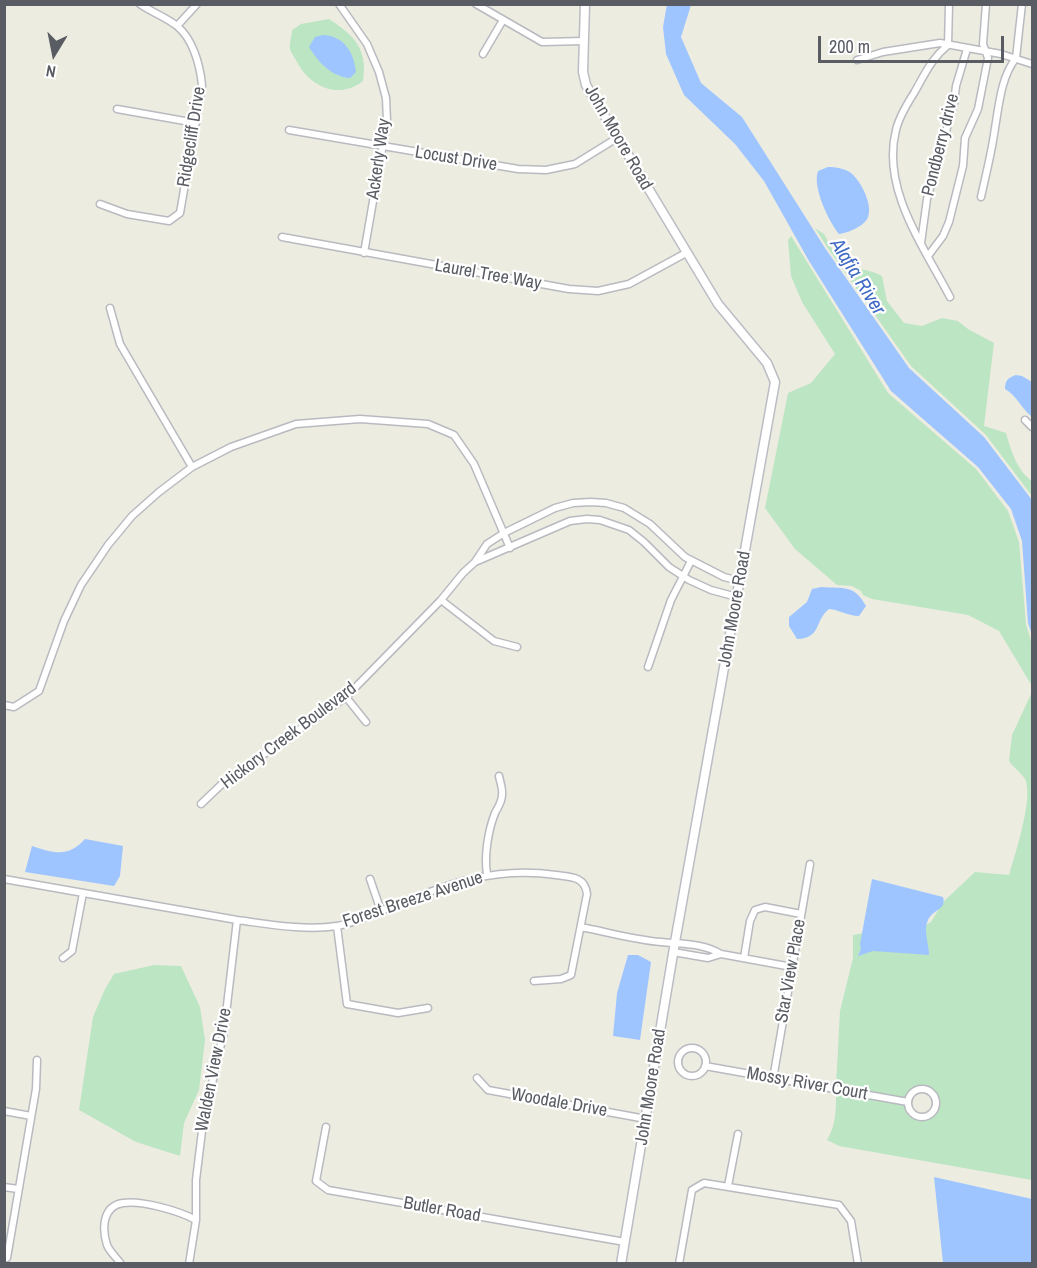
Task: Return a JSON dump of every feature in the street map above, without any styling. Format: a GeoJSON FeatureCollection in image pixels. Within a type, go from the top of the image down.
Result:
{"type":"FeatureCollection","features":[{"type":"Feature","properties":{"kind":"street","name":"Ridgecliff Drive"},"geometry":{"type":"LineString","coordinates":[[100,204],[127,214],[169,221],[180,213],[202,85],[200,67],[191,45],[177,26],[140,4]]}},
{"type":"Feature","properties":{"kind":"street"},"geometry":{"type":"LineString","coordinates":[[177,26],[197,4]]}},
{"type":"Feature","properties":{"kind":"street","name":"Ackerly Way"},"geometry":{"type":"LineString","coordinates":[[339,4],[367,44],[379,72],[386,98],[387,121],[364,253]]}},
{"type":"Feature","properties":{"kind":"street"},"geometry":{"type":"LineString","coordinates":[[476,4],[542,42],[584,40]]}},
{"type":"Feature","properties":{"kind":"street","name":"John Moore Road"},"geometry":{"type":"LineString","coordinates":[[585,4],[584,81],[723,312],[767,363],[775,382],[673,952],[621,1263]]}},
{"type":"Feature","properties":{"kind":"street"},"geometry":{"type":"LineString","coordinates":[[949,4],[948,45],[930,62],[903,113],[895,138],[893,155],[896,178],[906,215],[950,297]]}},
{"type":"Feature","properties":{"kind":"street"},"geometry":{"type":"LineString","coordinates":[[928,255],[943,236],[949,222],[963,166],[965,138],[978,110],[988,58],[983,44],[986,4]]}},
{"type":"Feature","properties":{"kind":"street"},"geometry":{"type":"LineString","coordinates":[[981,197],[996,128],[999,98],[1011,64],[1016,58],[1022,4]]}},
{"type":"Feature","properties":{"kind":"street"},"geometry":{"type":"LineString","coordinates":[[483,54],[504,20]]}},
{"type":"Feature","properties":{"kind":"street"},"geometry":{"type":"LineString","coordinates":[[857,60],[883,52],[940,43],[1016,58],[1032,64]]}},
{"type":"Feature","properties":{"kind":"street","name":"Pondberry drive"},"geometry":{"type":"LineString","coordinates":[[921,243],[927,199],[967,48]]}},
{"type":"Feature","properties":{"kind":"street"},"geometry":{"type":"LineString","coordinates":[[117,109],[196,123]]}},
{"type":"Feature","properties":{"kind":"street","name":"Locust Drive"},"geometry":{"type":"LineString","coordinates":[[289,130],[518,169],[546,170],[575,164],[617,138]]}},
{"type":"Feature","properties":{"kind":"street","name":"Laurel Tree Way"},"geometry":{"type":"LineString","coordinates":[[282,237],[569,290],[598,291],[629,284],[686,253]]}},
{"type":"Feature","properties":{"kind":"street"},"geometry":{"type":"LineString","coordinates":[[110,308],[120,344],[192,467]]}},
{"type":"Feature","properties":{"kind":"street"},"geometry":{"type":"LineString","coordinates":[[4,705],[14,707],[39,692],[64,621],[81,585],[132,516],[192,467],[231,447],[296,424],[360,419],[428,424],[454,435],[474,464],[510,548]]}},
{"type":"Feature","properties":{"kind":"street"},"geometry":{"type":"LineString","coordinates":[[1025,420],[1032,428]]}},
{"type":"Feature","properties":{"kind":"street","name":"Hickory Creek Boulevard"},"geometry":{"type":"LineString","coordinates":[[201,804],[224,782],[346,698],[441,600],[475,562],[487,544],[504,533],[564,505],[598,502],[624,508],[650,524],[675,550],[691,561],[724,577],[740,581]]}},
{"type":"Feature","properties":{"kind":"street","name":"Hickory Creek Boulevard"},"geometry":{"type":"LineString","coordinates":[[475,562],[570,521],[600,520],[623,527],[635,534],[663,562],[683,576],[711,590],[737,597]]}},
{"type":"Feature","properties":{"kind":"street"},"geometry":{"type":"LineString","coordinates":[[648,667],[670,600],[691,561]]}},
{"type":"Feature","properties":{"kind":"street"},"geometry":{"type":"LineString","coordinates":[[441,600],[494,641],[517,647]]}},
{"type":"Feature","properties":{"kind":"street"},"geometry":{"type":"LineString","coordinates":[[346,698],[366,722]]}},
{"type":"Feature","properties":{"kind":"street"},"geometry":{"type":"LineString","coordinates":[[487,874],[485,863],[495,814],[502,799],[499,776]]}},
{"type":"Feature","properties":{"kind":"street","name":"Star View Place"},"geometry":{"type":"LineString","coordinates":[[773,1078],[810,864]]}},
{"type":"Feature","properties":{"kind":"street","name":"Forest Breeze Avenue"},"geometry":{"type":"LineString","coordinates":[[4,879],[237,920],[273,925],[337,926],[450,884],[487,874],[535,872],[582,881],[586,886],[586,894],[571,975],[561,979],[534,981]]}},
{"type":"Feature","properties":{"kind":"street"},"geometry":{"type":"LineString","coordinates":[[370,879],[381,911]]}},
{"type":"Feature","properties":{"kind":"street"},"geometry":{"type":"LineString","coordinates":[[63,958],[72,951],[82,893]]}},
{"type":"Feature","properties":{"kind":"street"},"geometry":{"type":"LineString","coordinates":[[744,958],[750,921],[755,910],[765,907],[801,914]]}},
{"type":"Feature","properties":{"kind":"street","name":"Walden View Drive"},"geometry":{"type":"LineString","coordinates":[[189,1263],[196,1220],[196,1180],[203,1123],[224,1031],[237,920]]}},
{"type":"Feature","properties":{"kind":"street"},"geometry":{"type":"LineString","coordinates":[[337,926],[347,1004],[398,1013],[428,1008]]}},
{"type":"Feature","properties":{"kind":"street"},"geometry":{"type":"LineString","coordinates":[[581,927],[661,942],[701,946],[721,954],[792,967]]}},
{"type":"Feature","properties":{"kind":"street"},"geometry":{"type":"LineString","coordinates":[[699,956],[701,946]]}},
{"type":"Feature","properties":{"kind":"street"},"geometry":{"type":"LineString","coordinates":[[673,952],[708,958],[721,954]]}},
{"type":"Feature","properties":{"kind":"street"},"geometry":{"type":"LineString","coordinates":[[686,1050],[699,1050],[705,1057],[705,1066],[696,1075],[688,1075],[681,1070],[678,1062],[686,1050]]}},
{"type":"Feature","properties":{"kind":"street"},"geometry":{"type":"LineString","coordinates":[[4,1259],[7,1258],[36,1089],[37,1060]]}},
{"type":"Feature","properties":{"kind":"street","name":"Mossy River Court"},"geometry":{"type":"LineString","coordinates":[[705,1066],[908,1102]]}},
{"type":"Feature","properties":{"kind":"street","name":"Woodale Drive"},"geometry":{"type":"LineString","coordinates":[[477,1078],[488,1090],[646,1119]]}},
{"type":"Feature","properties":{"kind":"street"},"geometry":{"type":"LineString","coordinates":[[919,1089],[924,1089],[934,1096],[936,1104],[928,1115],[919,1116],[911,1111],[908,1102],[912,1094],[919,1089]]}},
{"type":"Feature","properties":{"kind":"street"},"geometry":{"type":"LineString","coordinates":[[4,1111],[31,1116]]}},
{"type":"Feature","properties":{"kind":"street","name":"Butler Road"},"geometry":{"type":"LineString","coordinates":[[326,1127],[316,1181],[327,1190],[625,1242]]}},
{"type":"Feature","properties":{"kind":"street"},"geometry":{"type":"LineString","coordinates":[[728,1185],[738,1134]]}},
{"type":"Feature","properties":{"kind":"street"},"geometry":{"type":"LineString","coordinates":[[679,1263],[692,1190],[704,1183],[728,1185],[839,1205],[851,1221],[858,1263]]}},
{"type":"Feature","properties":{"kind":"street"},"geometry":{"type":"LineString","coordinates":[[4,1187],[18,1189]]}},
{"type":"Feature","properties":{"kind":"street"},"geometry":{"type":"LineString","coordinates":[[121,1263],[108,1247],[103,1224],[108,1210],[122,1203],[141,1204],[178,1211],[196,1220]]}},
{"type":"Feature","properties":{"kind":"green space"},"geometry":{"type":"Polygon","coordinates":[[[329,19],[352,37],[363,60],[363,81],[344,90],[326,88],[309,78],[290,49],[292,30],[301,24],[329,19]]]}},
{"type":"Feature","properties":{"kind":"green space"},"geometry":{"type":"Polygon","coordinates":[[[815,228],[824,234],[841,266],[882,276],[887,301],[904,323],[922,326],[942,318],[958,321],[994,343],[984,426],[1006,433],[1018,466],[1032,481],[1032,496],[986,435],[911,366],[827,247],[815,228]]]}},
{"type":"Feature","properties":{"kind":"green space"},"geometry":{"type":"Polygon","coordinates":[[[791,236],[888,393],[976,469],[1008,511],[1019,542],[1026,624],[1032,644],[1032,686],[999,631],[968,615],[872,599],[852,586],[837,585],[795,549],[765,508],[788,393],[811,383],[835,354],[802,302],[791,276],[788,240],[791,236]]]}},
{"type":"Feature","properties":{"kind":"green space"},"geometry":{"type":"Polygon","coordinates":[[[1032,692],[1032,1180],[839,1146],[827,1140],[834,1123],[836,1093],[905,1105],[908,1113],[918,1119],[930,1118],[938,1106],[936,1094],[927,1086],[913,1088],[906,1098],[836,1086],[840,1011],[853,958],[853,935],[890,928],[915,931],[931,922],[943,902],[975,872],[1009,875],[1023,826],[1027,799],[1025,779],[1009,761],[1012,735],[1032,692]]]}},
{"type":"Feature","properties":{"kind":"green space"},"geometry":{"type":"Polygon","coordinates":[[[154,965],[181,966],[200,1007],[205,1040],[199,1090],[184,1123],[180,1156],[136,1142],[79,1110],[93,1017],[105,989],[114,974],[154,965]]]}},
{"type":"Feature","properties":{"kind":"water","name":"Alafia River"},"geometry":{"type":"Polygon","coordinates":[[[667,4],[691,5],[681,37],[701,83],[742,117],[825,248],[909,368],[984,437],[1032,500],[1032,635],[1028,623],[1022,541],[1011,509],[978,467],[891,391],[809,261],[764,181],[735,144],[684,95],[666,54],[663,27],[667,4]]]}},
{"type":"Feature","properties":{"kind":"water"},"geometry":{"type":"Polygon","coordinates":[[[323,35],[337,38],[347,46],[356,72],[350,78],[331,72],[309,47],[315,37],[323,35]]]}},
{"type":"Feature","properties":{"kind":"water"},"geometry":{"type":"Polygon","coordinates":[[[828,167],[851,173],[862,187],[869,206],[868,217],[863,223],[839,234],[822,204],[817,186],[818,171],[828,167]]]}},
{"type":"Feature","properties":{"kind":"water"},"geometry":{"type":"Polygon","coordinates":[[[1016,375],[1032,382],[1032,417],[1005,389],[1008,380],[1016,375]]]}},
{"type":"Feature","properties":{"kind":"water"},"geometry":{"type":"Polygon","coordinates":[[[821,587],[853,591],[866,606],[859,616],[829,609],[810,636],[797,639],[789,626],[789,617],[807,602],[812,589],[821,587]]]}},
{"type":"Feature","properties":{"kind":"water"},"geometry":{"type":"Polygon","coordinates":[[[85,839],[123,846],[120,876],[114,886],[25,872],[32,846],[60,852],[73,849],[85,839]]]}},
{"type":"Feature","properties":{"kind":"water"},"geometry":{"type":"Polygon","coordinates":[[[872,879],[943,897],[943,905],[930,916],[927,924],[929,955],[873,951],[858,956],[872,879]]]}},
{"type":"Feature","properties":{"kind":"water"},"geometry":{"type":"Polygon","coordinates":[[[628,955],[638,955],[651,962],[640,1040],[613,1036],[617,993],[628,955]]]}},
{"type":"Feature","properties":{"kind":"water"},"geometry":{"type":"Polygon","coordinates":[[[934,1177],[1032,1199],[1032,1263],[943,1263],[934,1177]]]}}]}
